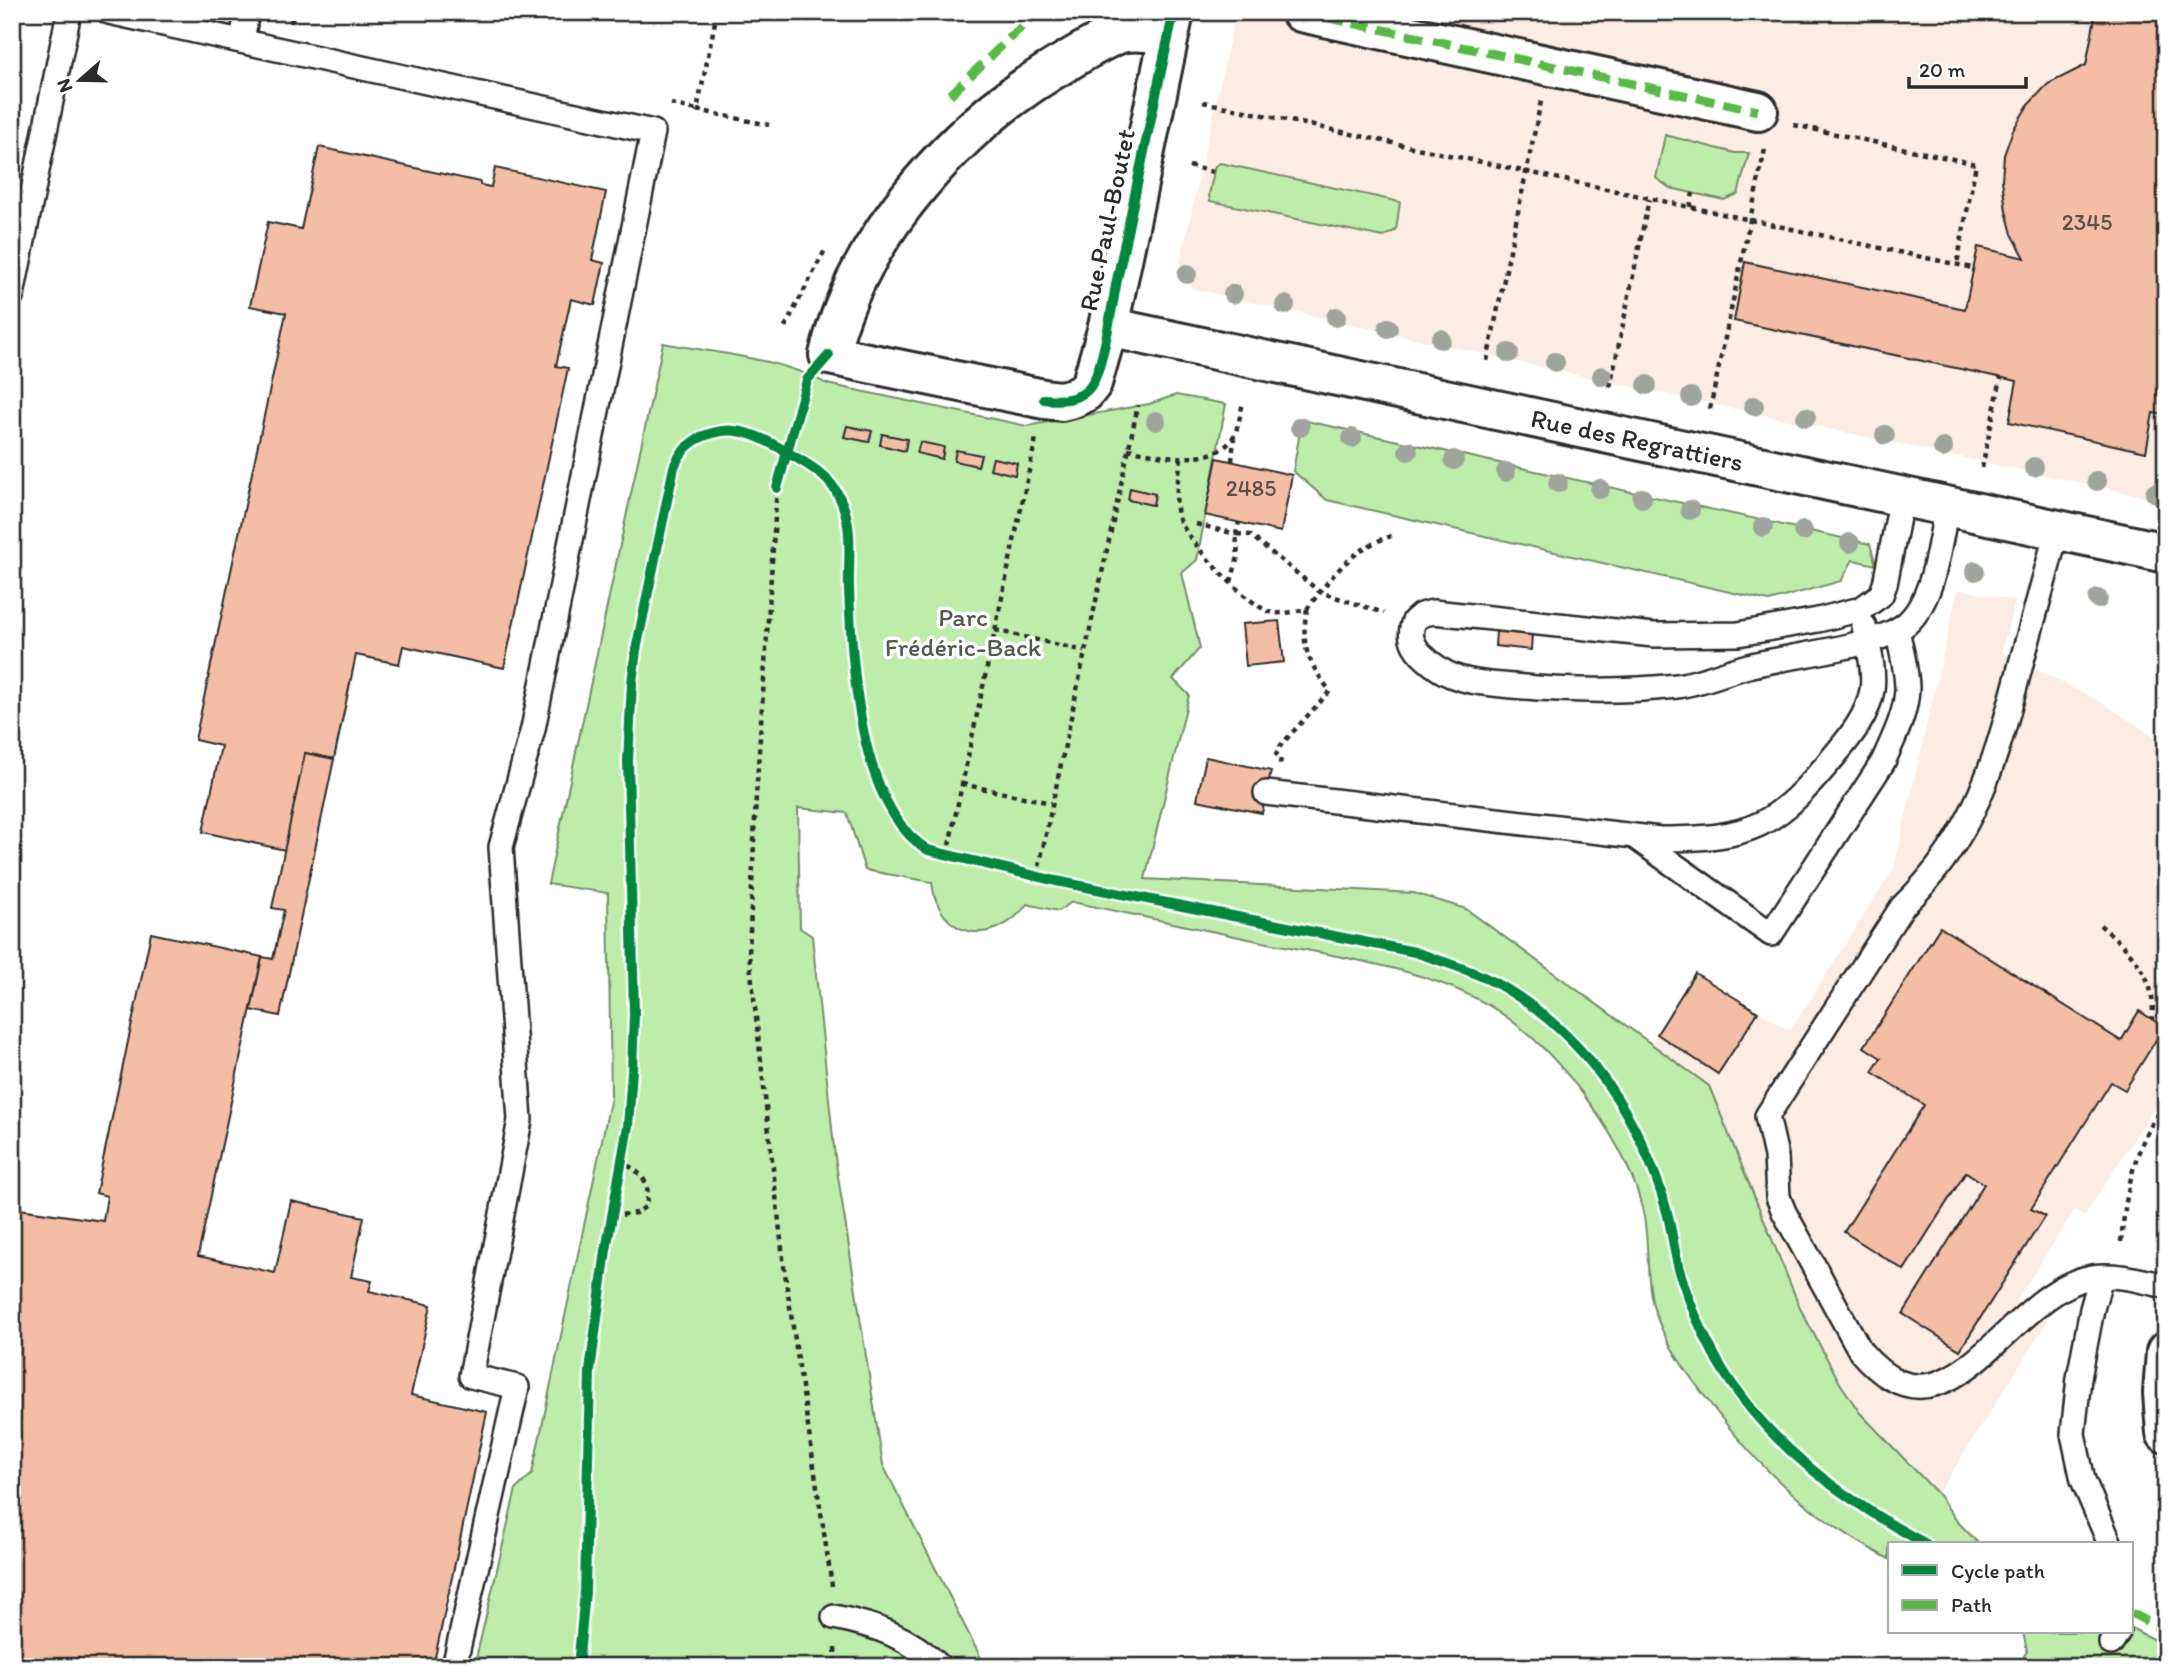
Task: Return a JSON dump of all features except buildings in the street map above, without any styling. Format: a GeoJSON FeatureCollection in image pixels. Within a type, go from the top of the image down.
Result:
{"type":"FeatureCollection","features":[{"type":"Feature","properties":{"kind":"street"},"geometry":{"type":"LineString","coordinates":[[1301,12],[1549,66],[1770,126]]}},
{"type":"Feature","properties":{"kind":"street","name":"Rue Paul-Boutet"},"geometry":{"type":"LineString","coordinates":[[1172,24],[1108,327],[1092,383],[1085,393],[1061,401],[829,355],[835,327],[867,260],[912,195],[965,137],[1004,103],[1041,76],[1102,41],[1123,33],[1145,32],[1172,24]]}},
{"type":"Feature","properties":{"kind":"street","name":"Rue des Regrattiers"},"geometry":{"type":"LineString","coordinates":[[1108,327],[2166,553]]}},
{"type":"Feature","properties":{"kind":"street"},"geometry":{"type":"LineString","coordinates":[[2166,1352],[2163,1393],[2166,1433]]}},
{"type":"Feature","properties":{"kind":"lane"},"geometry":{"type":"LineString","coordinates":[[12,295],[69,12]]}},
{"type":"Feature","properties":{"kind":"lane"},"geometry":{"type":"LineString","coordinates":[[109,12],[653,132],[533,729],[501,847],[520,1120],[471,1376],[517,1387],[454,1667]]}},
{"type":"Feature","properties":{"kind":"lane"},"geometry":{"type":"LineString","coordinates":[[242,41],[247,12]]}},
{"type":"Feature","properties":{"kind":"lane"},"geometry":{"type":"LineString","coordinates":[[1902,497],[1881,595],[1861,609],[1818,620],[1738,634],[1703,635],[1654,635],[1433,612],[1414,621],[1410,637],[1429,662],[1448,674],[1488,684],[1570,691],[1680,686],[1751,665],[1867,641],[1889,635],[1904,626],[1918,612],[1926,598],[1947,507]]}},
{"type":"Feature","properties":{"kind":"lane"},"geometry":{"type":"LineString","coordinates":[[2057,530],[1997,754],[1976,806],[1943,860],[1921,889],[1902,907],[1767,1116],[1776,1156],[1778,1197],[1793,1231],[1861,1352],[1875,1369],[1901,1385],[1929,1386],[1959,1373],[2050,1297],[2077,1282],[2091,1277],[2129,1278],[2166,1286]]}},
{"type":"Feature","properties":{"kind":"lane"},"geometry":{"type":"LineString","coordinates":[[1266,793],[1635,837],[1703,839],[1733,834],[1762,824],[1786,809],[1816,777],[1860,722],[1871,691],[1872,676],[1861,609]]}},
{"type":"Feature","properties":{"kind":"lane"},"geometry":{"type":"LineString","coordinates":[[1635,837],[1771,934],[1883,762],[1896,733],[1907,690],[1897,630]]}},
{"type":"Feature","properties":{"kind":"lane"},"geometry":{"type":"LineString","coordinates":[[2101,1277],[2080,1368],[2073,1434],[2083,1480],[2109,1542]]}},
{"type":"Feature","properties":{"kind":"lane"},"geometry":{"type":"LineString","coordinates":[[834,1617],[869,1624],[896,1634],[927,1654],[940,1667]]}},
{"type":"Feature","properties":{"kind":"path"},"geometry":{"type":"LineString","coordinates":[[717,12],[697,110],[769,125]]}},
{"type":"Feature","properties":{"kind":"path"},"geometry":{"type":"LineString","coordinates":[[1487,361],[1549,66]]}},
{"type":"Feature","properties":{"kind":"path"},"geometry":{"type":"LineString","coordinates":[[1203,103],[1973,268]]}},
{"type":"Feature","properties":{"kind":"path"},"geometry":{"type":"LineString","coordinates":[[1710,410],[1770,126],[1976,164],[1957,265]]}},
{"type":"Feature","properties":{"kind":"path"},"geometry":{"type":"LineString","coordinates":[[1189,166],[1213,172]]}},
{"type":"Feature","properties":{"kind":"path"},"geometry":{"type":"LineString","coordinates":[[1689,207],[1693,193]]}},
{"type":"Feature","properties":{"kind":"path"},"geometry":{"type":"LineString","coordinates":[[1610,387],[1649,199]]}},
{"type":"Feature","properties":{"kind":"path"},"geometry":{"type":"LineString","coordinates":[[1982,468],[2001,378]]}},
{"type":"Feature","properties":{"kind":"path"},"geometry":{"type":"LineString","coordinates":[[1232,461],[1234,434],[1243,402]]}},
{"type":"Feature","properties":{"kind":"path"},"geometry":{"type":"LineString","coordinates":[[1024,873],[1042,877],[1051,803],[1138,405]]}},
{"type":"Feature","properties":{"kind":"path"},"geometry":{"type":"LineString","coordinates":[[960,858],[943,853],[962,784],[1037,431]]}},
{"type":"Feature","properties":{"kind":"path"},"geometry":{"type":"LineString","coordinates":[[1128,449],[1181,458],[1220,449],[1228,444],[1234,434]]}},
{"type":"Feature","properties":{"kind":"path"},"geometry":{"type":"LineString","coordinates":[[1181,458],[1176,502],[1179,518],[1196,548],[1262,609],[1274,613],[1307,610]]}},
{"type":"Feature","properties":{"kind":"path"},"geometry":{"type":"LineString","coordinates":[[778,483],[756,796],[749,954],[785,1267],[821,1507],[834,1617],[836,1667]]}},
{"type":"Feature","properties":{"kind":"path"},"geometry":{"type":"LineString","coordinates":[[2156,504],[2166,491]]}},
{"type":"Feature","properties":{"kind":"path"},"geometry":{"type":"LineString","coordinates":[[1231,582],[1238,557],[1236,534],[1239,522]]}},
{"type":"Feature","properties":{"kind":"path"},"geometry":{"type":"LineString","coordinates":[[1196,524],[1250,535],[1320,592],[1354,605],[1414,621]]}},
{"type":"Feature","properties":{"kind":"path"},"geometry":{"type":"LineString","coordinates":[[1281,758],[1276,754],[1281,745],[1330,691],[1311,667],[1306,652],[1303,631],[1307,610],[1356,552],[1391,536]]}},
{"type":"Feature","properties":{"kind":"path"},"geometry":{"type":"LineString","coordinates":[[995,630],[1084,651]]}},
{"type":"Feature","properties":{"kind":"path"},"geometry":{"type":"LineString","coordinates":[[962,784],[1051,803]]}},
{"type":"Feature","properties":{"kind":"path"},"geometry":{"type":"LineString","coordinates":[[2100,925],[2124,944],[2141,966],[2152,995],[2152,1018]]}},
{"type":"Feature","properties":{"kind":"path"},"geometry":{"type":"LineString","coordinates":[[2121,1242],[2130,1176],[2152,1120],[2166,1103]]}},
{"type":"Feature","properties":{"kind":"path"},"geometry":{"type":"LineString","coordinates":[[612,1216],[636,1213],[645,1207],[649,1197],[648,1185],[636,1169],[620,1168],[624,1150]]}},
{"type":"Feature","properties":{"kind":"shaded area"},"geometry":{"type":"Polygon","coordinates":[[[1236,12],[2166,12],[2166,501],[1577,375],[1194,289],[1178,273],[1236,12]]]}},
{"type":"Feature","properties":{"kind":"shaded area"},"geometry":{"type":"Polygon","coordinates":[[[1958,589],[2015,601],[2001,652],[2101,702],[2166,748],[2166,1088],[2085,1216],[2074,1211],[2016,1301],[2048,1320],[1938,1494],[1860,1413],[1840,1383],[1651,1044],[1695,973],[1790,1031],[1894,868],[1958,589]]]}},
{"type":"Feature","properties":{"kind":"green space"},"geometry":{"type":"Polygon","coordinates":[[[1665,135],[1735,153],[1749,153],[1738,194],[1724,200],[1670,188],[1656,178],[1665,135]]]}},
{"type":"Feature","properties":{"kind":"green space"},"geometry":{"type":"Polygon","coordinates":[[[1220,163],[1400,202],[1396,230],[1383,237],[1210,201],[1215,166],[1220,163]]]}},
{"type":"Feature","properties":{"kind":"green space","name":"Parc Frédéric-Back"},"geometry":{"type":"Polygon","coordinates":[[[663,343],[769,362],[827,384],[1027,426],[1149,404],[1176,395],[1226,404],[1197,560],[1182,573],[1200,648],[1173,679],[1189,695],[1145,879],[1414,893],[1466,909],[1709,1086],[1801,1310],[1840,1383],[1860,1413],[1938,1494],[1957,1521],[1977,1542],[1888,1542],[1888,1558],[1810,1508],[1766,1469],[1746,1447],[1683,1367],[1658,1321],[1649,1285],[1643,1212],[1624,1159],[1609,1132],[1571,1079],[1529,1035],[1508,1018],[1453,988],[1390,968],[1072,902],[1058,911],[1027,904],[1014,918],[1000,927],[984,932],[970,931],[956,926],[945,916],[936,901],[932,882],[865,870],[847,813],[798,808],[800,928],[812,936],[835,1157],[883,1465],[985,1666],[474,1667],[516,1489],[532,1474],[611,1097],[608,893],[548,884],[663,343]]]}},
{"type":"Feature","properties":{"kind":"green space"},"geometry":{"type":"Polygon","coordinates":[[[1302,420],[1870,544],[1876,565],[1853,560],[1841,581],[1769,601],[1327,500],[1293,471],[1302,420]]]}},
{"type":"Feature","properties":{"kind":"green space"},"geometry":{"type":"Polygon","coordinates":[[[2132,1629],[2166,1646],[2166,1667],[2018,1667],[2027,1651],[2023,1634],[2132,1634],[2132,1629]]]}},
{"type":"Feature","properties":{"kind":"marked path"},"geometry":{"type":"LineString","coordinates":[[950,95],[1037,12]]}},
{"type":"Feature","properties":{"kind":"marked path"},"geometry":{"type":"LineString","coordinates":[[1301,12],[1758,111]]}},
{"type":"Feature","properties":{"kind":"marked path"},"geometry":{"type":"LineString","coordinates":[[2132,1614],[2166,1631]]}},
{"type":"Feature","properties":{"kind":"cycle path"},"geometry":{"type":"LineString","coordinates":[[1044,399],[1064,400],[1077,397],[1088,390],[1096,375],[1107,334],[1174,12]]}},
{"type":"Feature","properties":{"kind":"cycle path"},"geometry":{"type":"LineString","coordinates":[[777,488],[807,380],[829,355]]}},
{"type":"Feature","properties":{"kind":"cycle path"},"geometry":{"type":"LineString","coordinates":[[578,1667],[585,1592],[590,1371],[606,1250],[628,1126],[632,1071],[634,1014],[628,761],[632,683],[636,650],[674,467],[692,442],[722,431],[748,433],[787,452],[826,479],[842,503],[848,527],[853,655],[863,731],[873,768],[887,802],[905,830],[928,850],[1056,881],[1415,952],[1486,978],[1537,1010],[1587,1058],[1627,1115],[1656,1178],[1691,1305],[1712,1351],[1737,1392],[1759,1419],[1809,1467],[1866,1509],[1922,1542]]}}]}
